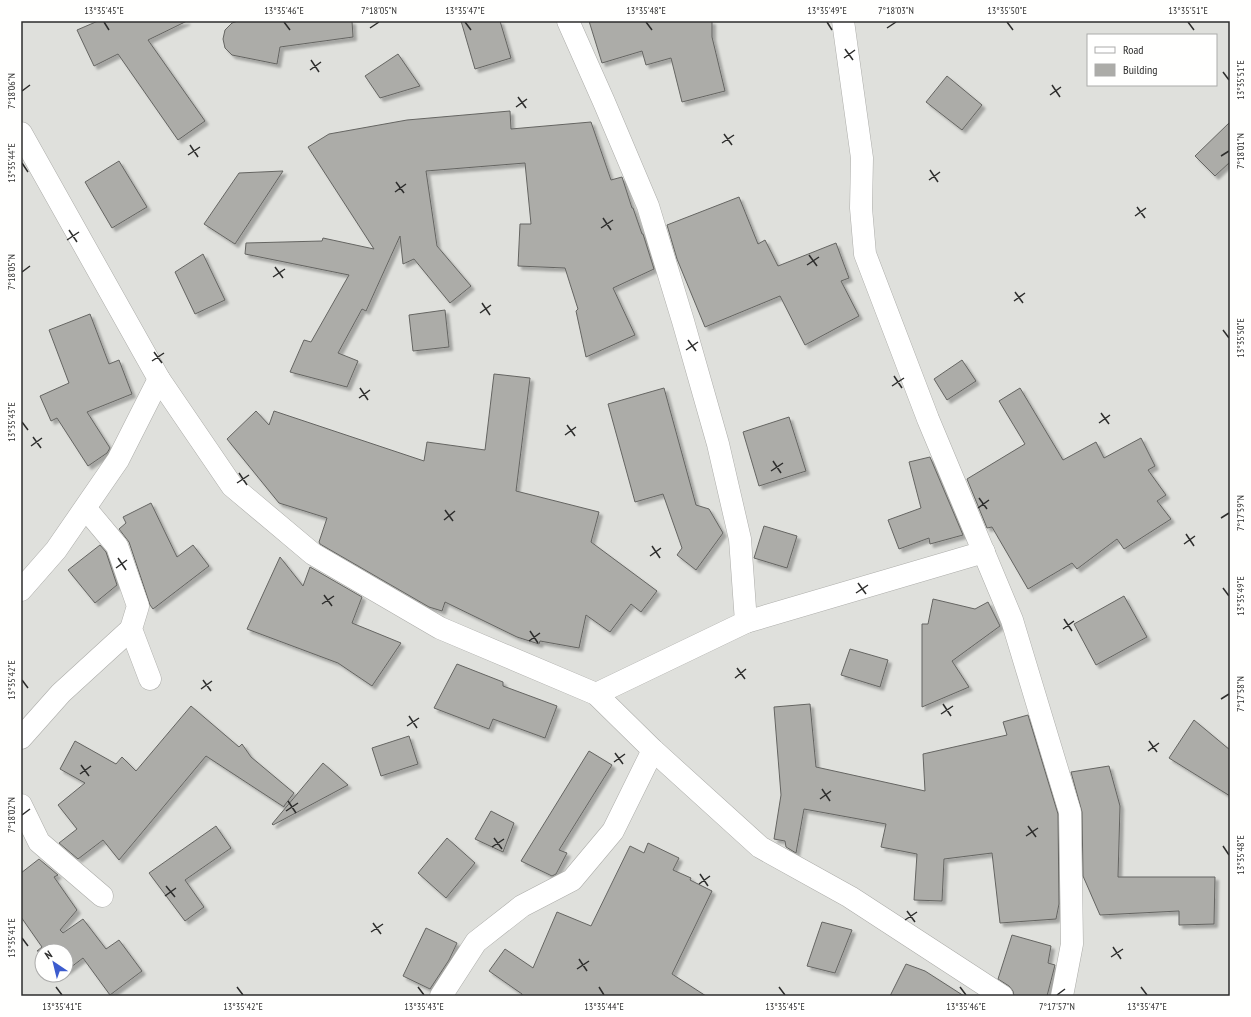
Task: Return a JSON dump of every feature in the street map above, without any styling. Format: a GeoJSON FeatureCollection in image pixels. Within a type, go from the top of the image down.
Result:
{"type":"FeatureCollection","features":[{"type":"Feature","properties":{"kind":"street"},"geometry":{"type":"LineString","coordinates":[[568,21],[648,206],[683,321],[718,444],[740,539],[746,622]]}},
{"type":"Feature","properties":{"kind":"street"},"geometry":{"type":"LineString","coordinates":[[843,21],[862,158],[861,208],[865,254],[928,419],[1012,620],[1070,812],[1072,944],[1062,996]]}},
{"type":"Feature","properties":{"kind":"street"},"geometry":{"type":"LineString","coordinates":[[21,133],[158,379],[232,486],[313,554],[440,628],[596,694],[653,750],[760,847],[850,897],[1002,996]]}},
{"type":"Feature","properties":{"kind":"street"},"geometry":{"type":"LineString","coordinates":[[21,590],[56,550],[86,509],[118,460],[158,379]]}},
{"type":"Feature","properties":{"kind":"street"},"geometry":{"type":"LineString","coordinates":[[21,738],[61,693],[131,629],[138,606],[117,546],[86,509]]}},
{"type":"Feature","properties":{"kind":"street"},"geometry":{"type":"LineString","coordinates":[[596,694],[746,622],[984,552]]}},
{"type":"Feature","properties":{"kind":"street"},"geometry":{"type":"LineString","coordinates":[[131,629],[150,679]]}},
{"type":"Feature","properties":{"kind":"street"},"geometry":{"type":"LineString","coordinates":[[441,996],[476,942],[522,906],[572,880],[613,831],[653,750]]}},
{"type":"Feature","properties":{"kind":"street"},"geometry":{"type":"LineString","coordinates":[[21,805],[39,842],[102,896]]}},
{"type":"Feature","properties":{"kind":"building"},"geometry":{"type":"Polygon","coordinates":[[[98,21],[187,21],[148,40],[205,121],[178,140],[118,54],[94,66],[77,30],[98,21]]]}},
{"type":"Feature","properties":{"kind":"building"},"geometry":{"type":"Polygon","coordinates":[[[238,21],[352,21],[353,37],[280,47],[277,64],[232,55],[225,48],[223,39],[225,30],[232,23],[238,21]]]}},
{"type":"Feature","properties":{"kind":"building"},"geometry":{"type":"Polygon","coordinates":[[[461,21],[500,21],[511,58],[475,69],[461,21]]]}},
{"type":"Feature","properties":{"kind":"building"},"geometry":{"type":"Polygon","coordinates":[[[589,21],[712,21],[712,37],[725,91],[682,102],[671,58],[646,65],[642,51],[602,63],[589,21]]]}},
{"type":"Feature","properties":{"kind":"building"},"geometry":{"type":"Polygon","coordinates":[[[398,54],[420,86],[380,98],[365,76],[398,54]]]}},
{"type":"Feature","properties":{"kind":"building"},"geometry":{"type":"Polygon","coordinates":[[[947,76],[982,105],[962,130],[926,102],[947,76]]]}},
{"type":"Feature","properties":{"kind":"building"},"geometry":{"type":"Polygon","coordinates":[[[510,111],[511,129],[591,122],[611,180],[622,177],[654,269],[613,288],[635,335],[586,357],[576,311],[578,309],[565,268],[518,266],[520,224],[531,224],[525,163],[426,171],[437,246],[471,286],[450,303],[414,259],[403,264],[400,236],[366,311],[362,309],[338,353],[358,361],[347,387],[290,372],[304,340],[311,342],[349,275],[245,254],[246,243],[322,241],[323,238],[374,249],[308,147],[329,134],[407,120],[510,111]]]}},
{"type":"Feature","properties":{"kind":"building"},"geometry":{"type":"Polygon","coordinates":[[[1230,122],[1230,162],[1215,176],[1195,156],[1230,122]]]}},
{"type":"Feature","properties":{"kind":"building"},"geometry":{"type":"Polygon","coordinates":[[[119,161],[147,207],[112,228],[85,182],[119,161]]]}},
{"type":"Feature","properties":{"kind":"building"},"geometry":{"type":"Polygon","coordinates":[[[283,171],[235,244],[204,224],[239,173],[283,171]]]}},
{"type":"Feature","properties":{"kind":"building"},"geometry":{"type":"Polygon","coordinates":[[[739,197],[758,244],[765,240],[778,266],[836,243],[849,278],[841,281],[859,316],[805,345],[780,296],[705,327],[677,259],[667,225],[739,197]]]}},
{"type":"Feature","properties":{"kind":"building"},"geometry":{"type":"Polygon","coordinates":[[[203,254],[225,300],[195,314],[175,272],[203,254]]]}},
{"type":"Feature","properties":{"kind":"building"},"geometry":{"type":"Polygon","coordinates":[[[445,310],[449,347],[413,351],[409,315],[445,310]]]}},
{"type":"Feature","properties":{"kind":"building"},"geometry":{"type":"Polygon","coordinates":[[[90,314],[109,364],[119,360],[132,394],[87,412],[110,448],[107,453],[88,466],[57,418],[51,421],[40,396],[69,383],[49,330],[90,314]]]}},
{"type":"Feature","properties":{"kind":"building"},"geometry":{"type":"Polygon","coordinates":[[[962,360],[976,381],[947,400],[934,379],[962,360]]]}},
{"type":"Feature","properties":{"kind":"building"},"geometry":{"type":"Polygon","coordinates":[[[494,374],[530,378],[516,491],[599,512],[591,542],[657,591],[641,612],[631,604],[610,632],[586,615],[579,648],[540,641],[539,644],[517,637],[445,602],[442,611],[429,607],[320,544],[319,542],[327,518],[279,503],[227,439],[256,411],[269,425],[274,411],[424,461],[427,442],[485,450],[494,374]]]}},
{"type":"Feature","properties":{"kind":"building"},"geometry":{"type":"Polygon","coordinates":[[[664,388],[696,505],[709,509],[723,533],[696,570],[677,555],[682,548],[663,494],[635,502],[608,404],[664,388]]]}},
{"type":"Feature","properties":{"kind":"building"},"geometry":{"type":"Polygon","coordinates":[[[1020,388],[1063,460],[1096,442],[1104,458],[1141,438],[1155,466],[1148,470],[1166,495],[1157,501],[1171,519],[1124,549],[1117,539],[1077,569],[1072,563],[1028,589],[992,527],[987,528],[967,479],[1025,444],[999,401],[1020,388]]]}},
{"type":"Feature","properties":{"kind":"building"},"geometry":{"type":"Polygon","coordinates":[[[789,417],[806,471],[759,486],[743,432],[789,417]]]}},
{"type":"Feature","properties":{"kind":"building"},"geometry":{"type":"Polygon","coordinates":[[[930,457],[963,535],[930,544],[929,538],[899,549],[888,520],[921,508],[909,462],[930,457]]]}},
{"type":"Feature","properties":{"kind":"building"},"geometry":{"type":"Polygon","coordinates":[[[151,503],[177,557],[193,545],[209,566],[153,609],[150,605],[129,542],[119,529],[126,523],[123,517],[151,503]]]}},
{"type":"Feature","properties":{"kind":"building"},"geometry":{"type":"Polygon","coordinates":[[[764,526],[797,536],[787,568],[754,558],[764,526]]]}},
{"type":"Feature","properties":{"kind":"building"},"geometry":{"type":"Polygon","coordinates":[[[100,545],[106,552],[117,585],[95,603],[68,570],[100,545]]]}},
{"type":"Feature","properties":{"kind":"building"},"geometry":{"type":"Polygon","coordinates":[[[280,557],[303,586],[310,567],[362,597],[352,623],[401,643],[372,686],[338,663],[247,629],[280,557]]]}},
{"type":"Feature","properties":{"kind":"building"},"geometry":{"type":"Polygon","coordinates":[[[1124,596],[1147,637],[1096,665],[1074,624],[1124,596]]]}},
{"type":"Feature","properties":{"kind":"building"},"geometry":{"type":"Polygon","coordinates":[[[933,599],[975,609],[988,602],[1000,626],[952,661],[969,687],[922,707],[922,624],[928,624],[933,599]]]}},
{"type":"Feature","properties":{"kind":"building"},"geometry":{"type":"Polygon","coordinates":[[[850,649],[888,660],[880,687],[841,675],[850,649]]]}},
{"type":"Feature","properties":{"kind":"building"},"geometry":{"type":"Polygon","coordinates":[[[457,664],[503,682],[503,686],[557,706],[545,738],[493,719],[489,729],[434,708],[457,664]]]}},
{"type":"Feature","properties":{"kind":"building"},"geometry":{"type":"Polygon","coordinates":[[[810,704],[816,767],[925,791],[923,754],[1007,735],[1003,722],[1028,715],[1058,814],[1059,904],[1056,919],[1000,923],[992,853],[944,859],[942,901],[914,900],[917,854],[881,847],[886,824],[804,809],[796,853],[786,847],[785,841],[774,839],[781,795],[774,707],[810,704]]]}},
{"type":"Feature","properties":{"kind":"building"},"geometry":{"type":"Polygon","coordinates":[[[191,706],[239,747],[242,744],[251,757],[294,793],[284,807],[206,756],[119,860],[103,840],[78,859],[59,843],[77,829],[58,805],[85,783],[60,769],[75,741],[116,764],[122,757],[136,771],[191,706]]]}},
{"type":"Feature","properties":{"kind":"building"},"geometry":{"type":"Polygon","coordinates":[[[1194,720],[1230,750],[1230,796],[1169,758],[1194,720]]]}},
{"type":"Feature","properties":{"kind":"building"},"geometry":{"type":"Polygon","coordinates":[[[409,736],[418,764],[381,776],[372,748],[409,736]]]}},
{"type":"Feature","properties":{"kind":"building"},"geometry":{"type":"Polygon","coordinates":[[[589,751],[612,765],[559,850],[567,853],[556,874],[552,876],[521,861],[589,751]]]}},
{"type":"Feature","properties":{"kind":"building"},"geometry":{"type":"Polygon","coordinates":[[[323,763],[348,785],[273,825],[272,824],[323,763]]]}},
{"type":"Feature","properties":{"kind":"building"},"geometry":{"type":"Polygon","coordinates":[[[1109,766],[1120,806],[1118,877],[1215,877],[1214,924],[1179,925],[1179,911],[1100,915],[1083,876],[1082,812],[1071,772],[1109,766]]]}},
{"type":"Feature","properties":{"kind":"building"},"geometry":{"type":"Polygon","coordinates":[[[491,811],[514,823],[503,852],[475,839],[491,811]]]}},
{"type":"Feature","properties":{"kind":"building"},"geometry":{"type":"Polygon","coordinates":[[[216,826],[231,848],[185,880],[204,907],[185,921],[149,873],[216,826]]]}},
{"type":"Feature","properties":{"kind":"building"},"geometry":{"type":"Polygon","coordinates":[[[447,838],[475,863],[446,898],[418,873],[447,838]]]}},
{"type":"Feature","properties":{"kind":"building"},"geometry":{"type":"Polygon","coordinates":[[[648,843],[679,858],[673,870],[691,878],[690,880],[712,891],[672,974],[706,996],[522,996],[522,994],[489,971],[505,949],[533,968],[557,912],[591,926],[630,846],[644,853],[648,843]]]}},
{"type":"Feature","properties":{"kind":"building"},"geometry":{"type":"Polygon","coordinates":[[[39,859],[58,875],[54,877],[77,910],[60,930],[63,933],[83,919],[106,949],[119,940],[142,971],[110,995],[83,958],[74,965],[74,943],[39,943],[21,917],[21,873],[39,859]]]}},
{"type":"Feature","properties":{"kind":"building"},"geometry":{"type":"Polygon","coordinates":[[[822,922],[852,930],[835,973],[807,966],[822,922]]]}},
{"type":"Feature","properties":{"kind":"building"},"geometry":{"type":"Polygon","coordinates":[[[426,928],[457,943],[449,960],[430,989],[403,976],[426,928]]]}},
{"type":"Feature","properties":{"kind":"building"},"geometry":{"type":"Polygon","coordinates":[[[1012,935],[1051,946],[1048,963],[1055,965],[1047,996],[1014,996],[1013,991],[1009,986],[998,979],[1012,935]]]}},
{"type":"Feature","properties":{"kind":"building"},"geometry":{"type":"Polygon","coordinates":[[[906,964],[925,971],[964,996],[890,996],[906,964]]]}}]}
